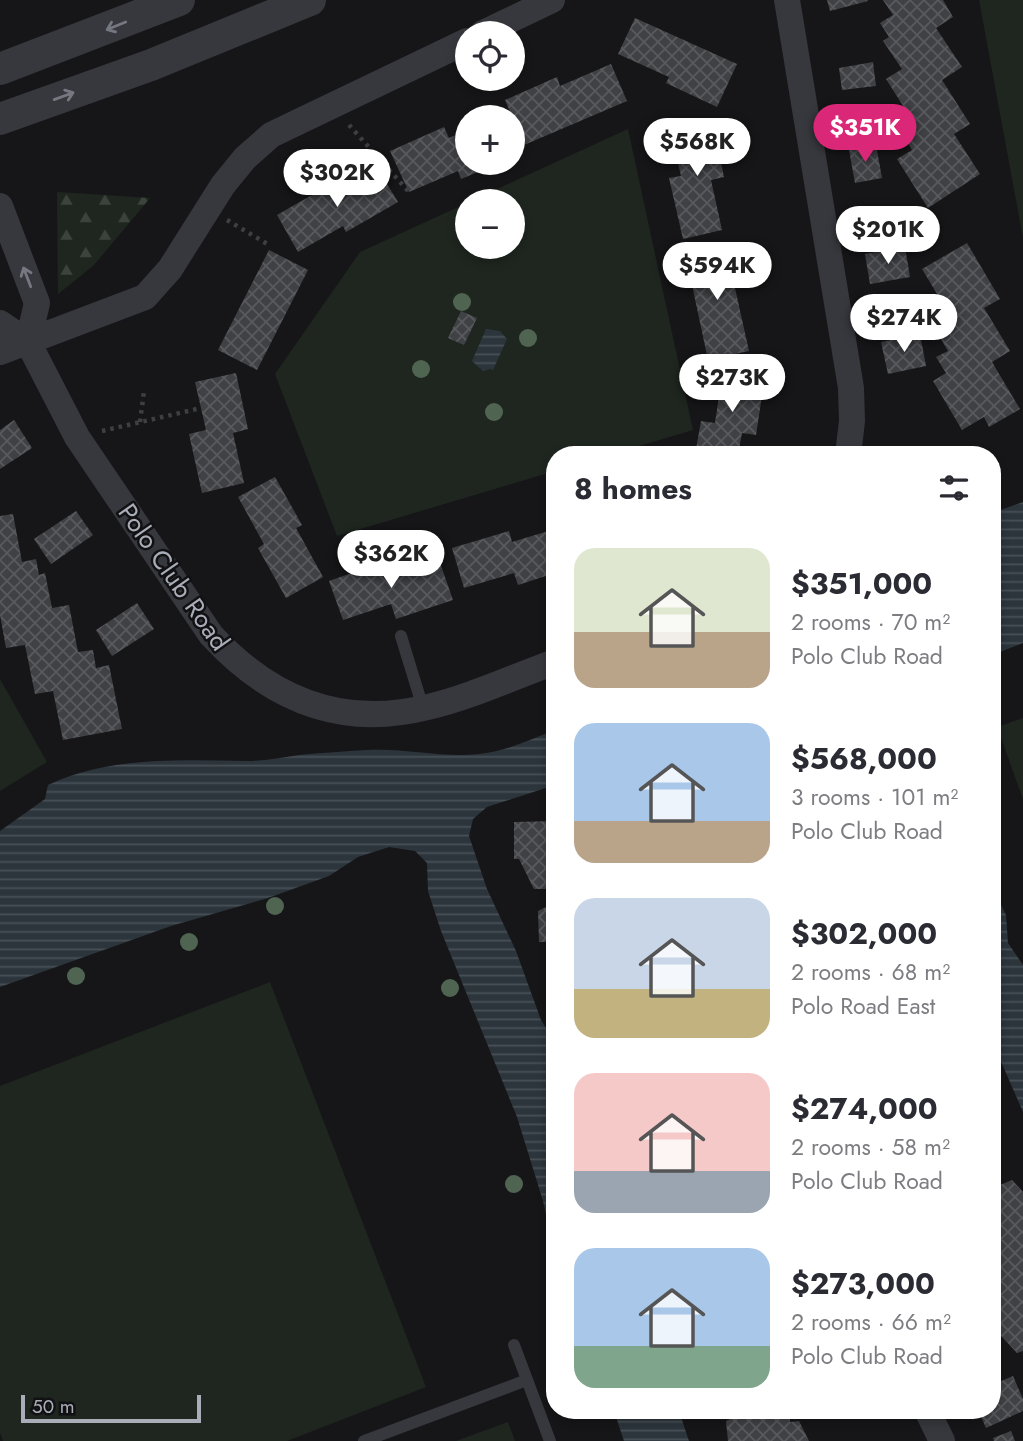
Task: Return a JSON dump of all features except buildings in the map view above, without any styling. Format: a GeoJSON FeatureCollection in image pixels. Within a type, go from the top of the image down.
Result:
{"type":"FeatureCollection","features":[{"type":"Feature","properties":{"kind":"street"},"geometry":{"type":"LineString","coordinates":[[0,69],[179,0]]}},
{"type":"Feature","properties":{"kind":"street"},"geometry":{"type":"LineString","coordinates":[[0,119],[150,65],[310,0]]}},
{"type":"Feature","properties":{"kind":"street"},"geometry":{"type":"LineString","coordinates":[[508,21],[552,0]]}},
{"type":"Feature","properties":{"kind":"street"},"geometry":{"type":"LineString","coordinates":[[787,0],[851,388],[852,421],[849,446]]}},
{"type":"Feature","properties":{"kind":"street"},"geometry":{"type":"LineString","coordinates":[[0,352],[145,297],[170,269],[208,208],[245,158],[271,135],[455,47]]}},
{"type":"Feature","properties":{"kind":"street"},"geometry":{"type":"LineString","coordinates":[[0,206],[37,303],[28,342]]}},
{"type":"Feature","properties":{"kind":"street"},"geometry":{"type":"LineString","coordinates":[[0,323],[28,342]]}},
{"type":"Feature","properties":{"kind":"street","name":"Polo Club Road"},"geometry":{"type":"LineString","coordinates":[[28,342],[77,437],[211,635],[234,660],[261,681],[281,692],[324,708],[358,714],[392,714],[423,708],[546,665]]}},
{"type":"Feature","properties":{"kind":"street"},"geometry":{"type":"LineString","coordinates":[[931,1419],[942,1441]]}},
{"type":"Feature","properties":{"kind":"lane"},"geometry":{"type":"LineString","coordinates":[[401,636],[423,708]]}},
{"type":"Feature","properties":{"kind":"lane"},"geometry":{"type":"LineString","coordinates":[[514,1345],[550,1441]]}},
{"type":"Feature","properties":{"kind":"lane"},"geometry":{"type":"LineString","coordinates":[[364,1441],[527,1380]]}},
{"type":"Feature","properties":{"kind":"path"},"geometry":{"type":"LineString","coordinates":[[332,106],[409,192]]}},
{"type":"Feature","properties":{"kind":"path"},"geometry":{"type":"LineString","coordinates":[[208,208],[269,245]]}},
{"type":"Feature","properties":{"kind":"path"},"geometry":{"type":"LineString","coordinates":[[140,422],[144,391]]}},
{"type":"Feature","properties":{"kind":"path"},"geometry":{"type":"LineString","coordinates":[[77,437],[201,408]]}},
{"type":"Feature","properties":{"kind":"green space"},"geometry":{"type":"Polygon","coordinates":[[[979,0],[1023,0],[1023,238],[979,0]]]}},
{"type":"Feature","properties":{"kind":"green space"},"geometry":{"type":"Polygon","coordinates":[[[628,129],[693,430],[639,446],[546,446],[546,474],[337,536],[275,374],[360,252],[455,208],[455,259],[525,259],[525,189],[497,189],[628,129]]]}},
{"type":"Feature","properties":{"kind":"green space"},"geometry":{"type":"Polygon","coordinates":[[[57,192],[150,198],[94,265],[58,294],[57,192]]]}},
{"type":"Feature","properties":{"kind":"green space"},"geometry":{"type":"Polygon","coordinates":[[[0,679],[47,762],[0,791],[0,679]]]}},
{"type":"Feature","properties":{"kind":"green space"},"geometry":{"type":"Polygon","coordinates":[[[1023,718],[1023,799],[1001,738],[1001,726],[1023,718]]]}},
{"type":"Feature","properties":{"kind":"green space"},"geometry":{"type":"Polygon","coordinates":[[[270,982],[426,1387],[287,1441],[3,1441],[0,1433],[0,1086],[270,982]]]}},
{"type":"Feature","properties":{"kind":"green space"},"geometry":{"type":"Polygon","coordinates":[[[508,1422],[515,1441],[456,1441],[508,1422]]]}},
{"type":"Feature","properties":{"kind":"shaded area"},"geometry":{"type":"Polygon","coordinates":[[[486,329],[500,331],[507,339],[493,370],[483,371],[472,361],[486,329]]]}},
{"type":"Feature","properties":{"kind":"shaded area"},"geometry":{"type":"Polygon","coordinates":[[[1023,502],[1023,643],[1001,652],[1001,510],[1023,502]]]}},
{"type":"Feature","properties":{"kind":"shaded area"},"geometry":{"type":"Polygon","coordinates":[[[546,733],[546,788],[487,807],[473,819],[469,836],[487,889],[516,951],[546,1028],[546,1214],[517,1117],[441,931],[428,891],[427,863],[415,851],[389,847],[358,857],[329,876],[268,898],[171,926],[0,987],[0,831],[45,799],[48,785],[120,764],[196,760],[252,761],[368,750],[479,754],[508,748],[546,733]]]}},
{"type":"Feature","properties":{"kind":"shaded area"},"geometry":{"type":"Polygon","coordinates":[[[1001,905],[1006,915],[1008,943],[1023,965],[1023,1112],[1001,1062],[1001,905]]]}},
{"type":"Feature","properties":{"kind":"shaded area"},"geometry":{"type":"Polygon","coordinates":[[[617,1419],[682,1419],[689,1441],[624,1441],[617,1419]]]}}]}
